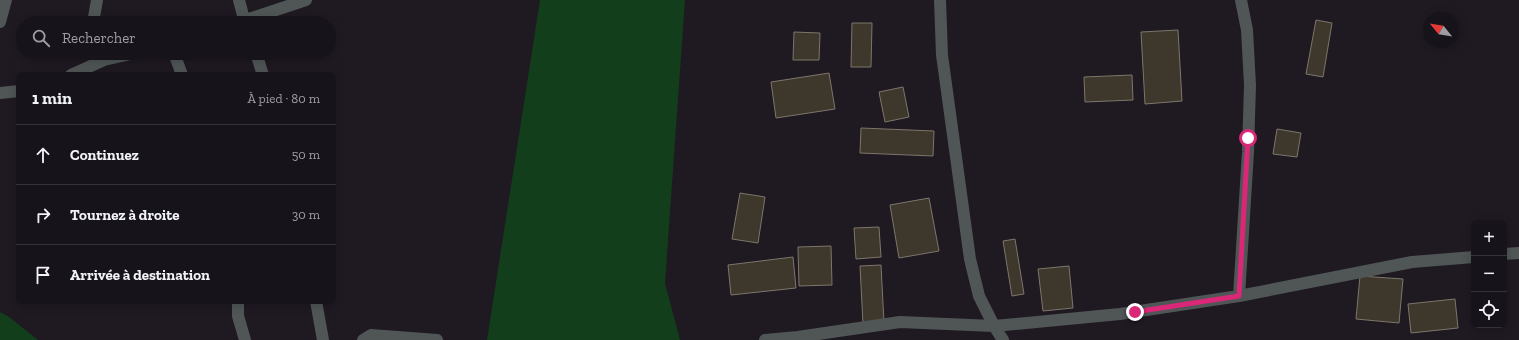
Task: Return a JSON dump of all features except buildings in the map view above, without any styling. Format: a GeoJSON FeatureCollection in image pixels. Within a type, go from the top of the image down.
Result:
{"type":"FeatureCollection","features":[{"type":"Feature","properties":{"kind":"street"},"geometry":{"type":"LineString","coordinates":[[0,22],[6,0]]}},
{"type":"Feature","properties":{"kind":"street"},"geometry":{"type":"LineString","coordinates":[[94,16],[97,0]]}},
{"type":"Feature","properties":{"kind":"street"},"geometry":{"type":"LineString","coordinates":[[239,0],[241,16]]}},
{"type":"Feature","properties":{"kind":"street"},"geometry":{"type":"LineString","coordinates":[[259,16],[306,0]]}},
{"type":"Feature","properties":{"kind":"street"},"geometry":{"type":"LineString","coordinates":[[940,0],[942,54],[970,259],[979,296],[1003,340]]}},
{"type":"Feature","properties":{"kind":"street"},"geometry":{"type":"LineString","coordinates":[[1239,296],[1248,152],[1250,85],[1247,30],[1241,0]]}},
{"type":"Feature","properties":{"kind":"street"},"geometry":{"type":"LineString","coordinates":[[76,72],[96,60]]}},
{"type":"Feature","properties":{"kind":"street"},"geometry":{"type":"LineString","coordinates":[[177,60],[181,72]]}},
{"type":"Feature","properties":{"kind":"street"},"geometry":{"type":"LineString","coordinates":[[259,60],[263,72]]}},
{"type":"Feature","properties":{"kind":"street"},"geometry":{"type":"LineString","coordinates":[[0,93],[16,91]]}},
{"type":"Feature","properties":{"kind":"street"},"geometry":{"type":"LineString","coordinates":[[1507,254],[1519,253]]}},
{"type":"Feature","properties":{"kind":"street"},"geometry":{"type":"LineString","coordinates":[[765,340],[798,337],[900,322],[994,326],[1120,314],[1239,296],[1412,262],[1471,257]]}},
{"type":"Feature","properties":{"kind":"street"},"geometry":{"type":"LineString","coordinates":[[238,304],[238,316],[245,340]]}},
{"type":"Feature","properties":{"kind":"street"},"geometry":{"type":"LineString","coordinates":[[317,304],[323,340]]}},
{"type":"Feature","properties":{"kind":"street"},"geometry":{"type":"LineString","coordinates":[[363,340],[371,335],[438,340]]}},
{"type":"Feature","properties":{"kind":"green space"},"geometry":{"type":"Polygon","coordinates":[[[540,0],[685,0],[665,283],[680,340],[487,340],[540,0]]]}},
{"type":"Feature","properties":{"kind":"green space"},"geometry":{"type":"Polygon","coordinates":[[[0,312],[9,317],[38,340],[0,340],[0,312]]]}},
{"type":"Feature","properties":{"kind":"route"},"geometry":{"type":"LineString","coordinates":[[1135,312],[1239,296],[1248,138]]}}]}
